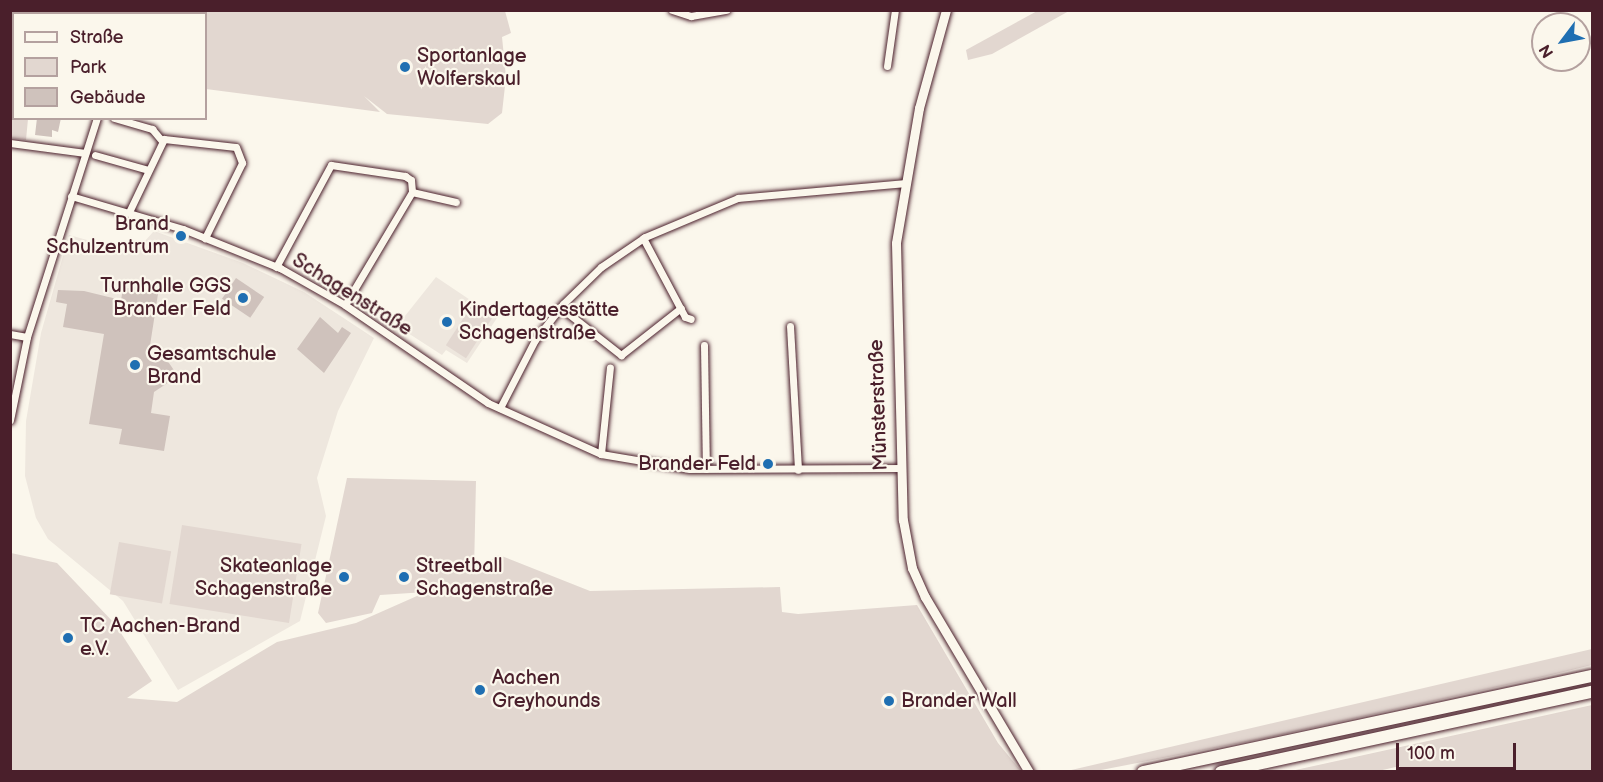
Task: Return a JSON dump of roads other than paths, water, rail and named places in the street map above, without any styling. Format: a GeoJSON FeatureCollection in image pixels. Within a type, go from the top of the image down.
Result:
{"type":"FeatureCollection","features":[{"type":"Feature","properties":{"kind":"highway"},"geometry":{"type":"LineString","coordinates":[[1143,771],[1593,676]]}},
{"type":"Feature","properties":{"kind":"highway"},"geometry":{"type":"LineString","coordinates":[[1221,771],[1593,692]]}},
{"type":"Feature","properties":{"kind":"street"},"geometry":{"type":"LineString","coordinates":[[672,10],[691,16],[726,10]]}},
{"type":"Feature","properties":{"kind":"street"},"geometry":{"type":"LineString","coordinates":[[886,66],[895,10]]}},
{"type":"Feature","properties":{"kind":"street","name":"Münsterstraße"},"geometry":{"type":"LineString","coordinates":[[946,10],[928,71],[905,183],[893,274],[899,468],[905,531],[918,584],[1029,771]]}},
{"type":"Feature","properties":{"kind":"street"},"geometry":{"type":"LineString","coordinates":[[10,420],[27,338],[96,120]]}},
{"type":"Feature","properties":{"kind":"street"},"geometry":{"type":"LineString","coordinates":[[121,120],[152,129],[162,141]]}},
{"type":"Feature","properties":{"kind":"street"},"geometry":{"type":"LineString","coordinates":[[129,212],[162,141],[171,137],[231,146],[242,155],[205,238]]}},
{"type":"Feature","properties":{"kind":"street"},"geometry":{"type":"LineString","coordinates":[[10,143],[85,153]]}},
{"type":"Feature","properties":{"kind":"street"},"geometry":{"type":"LineString","coordinates":[[94,155],[148,170]]}},
{"type":"Feature","properties":{"kind":"street"},"geometry":{"type":"LineString","coordinates":[[276,267],[331,165],[405,176],[411,180],[412,192],[345,305]]}},
{"type":"Feature","properties":{"kind":"street"},"geometry":{"type":"LineString","coordinates":[[500,408],[535,340],[560,307],[601,267],[643,238],[738,198],[905,183]]}},
{"type":"Feature","properties":{"kind":"street"},"geometry":{"type":"LineString","coordinates":[[412,192],[456,202]]}},
{"type":"Feature","properties":{"kind":"street","name":"Schagenstraße"},"geometry":{"type":"LineString","coordinates":[[71,196],[129,212],[205,238],[276,267],[345,305],[500,408],[601,454],[653,465],[706,469],[899,468]]}},
{"type":"Feature","properties":{"kind":"street"},"geometry":{"type":"LineString","coordinates":[[643,238],[681,308],[691,319]]}},
{"type":"Feature","properties":{"kind":"street"},"geometry":{"type":"LineString","coordinates":[[560,307],[621,355],[681,308]]}},
{"type":"Feature","properties":{"kind":"street"},"geometry":{"type":"LineString","coordinates":[[790,326],[798,470]]}},
{"type":"Feature","properties":{"kind":"street"},"geometry":{"type":"LineString","coordinates":[[10,334],[27,338]]}},
{"type":"Feature","properties":{"kind":"street"},"geometry":{"type":"LineString","coordinates":[[704,345],[706,469]]}},
{"type":"Feature","properties":{"kind":"street"},"geometry":{"type":"LineString","coordinates":[[601,454],[610,367]]}},
{"type":"Feature","properties":{"kind":"place","name":"Sportanlage Wolferskaul"},"geometry":{"type":"Point","coordinates":[405,67]}},
{"type":"Feature","properties":{"kind":"place","name":"Brand Schulzentrum"},"geometry":{"type":"Point","coordinates":[181,236]}},
{"type":"Feature","properties":{"kind":"place","name":"Turnhalle GGS Brander Feld"},"geometry":{"type":"Point","coordinates":[243,298]}},
{"type":"Feature","properties":{"kind":"place","name":"Kindertagesstätte Schagenstraße"},"geometry":{"type":"Point","coordinates":[447,322]}},
{"type":"Feature","properties":{"kind":"place","name":"Gesamtschule Brand"},"geometry":{"type":"Point","coordinates":[135,365]}},
{"type":"Feature","properties":{"kind":"place","name":"Brander Feld"},"geometry":{"type":"Point","coordinates":[768,464]}},
{"type":"Feature","properties":{"kind":"place","name":"Skateanlage Schagenstraße"},"geometry":{"type":"Point","coordinates":[344,577]}},
{"type":"Feature","properties":{"kind":"place","name":"Streetball Schagenstraße"},"geometry":{"type":"Point","coordinates":[404,577]}},
{"type":"Feature","properties":{"kind":"place","name":"TC Aachen-Brand e.V."},"geometry":{"type":"Point","coordinates":[68,638]}},
{"type":"Feature","properties":{"kind":"place","name":"Aachen Greyhounds"},"geometry":{"type":"Point","coordinates":[480,690]}},
{"type":"Feature","properties":{"kind":"place","name":"Brander Wall"},"geometry":{"type":"Point","coordinates":[889,701]}}]}
